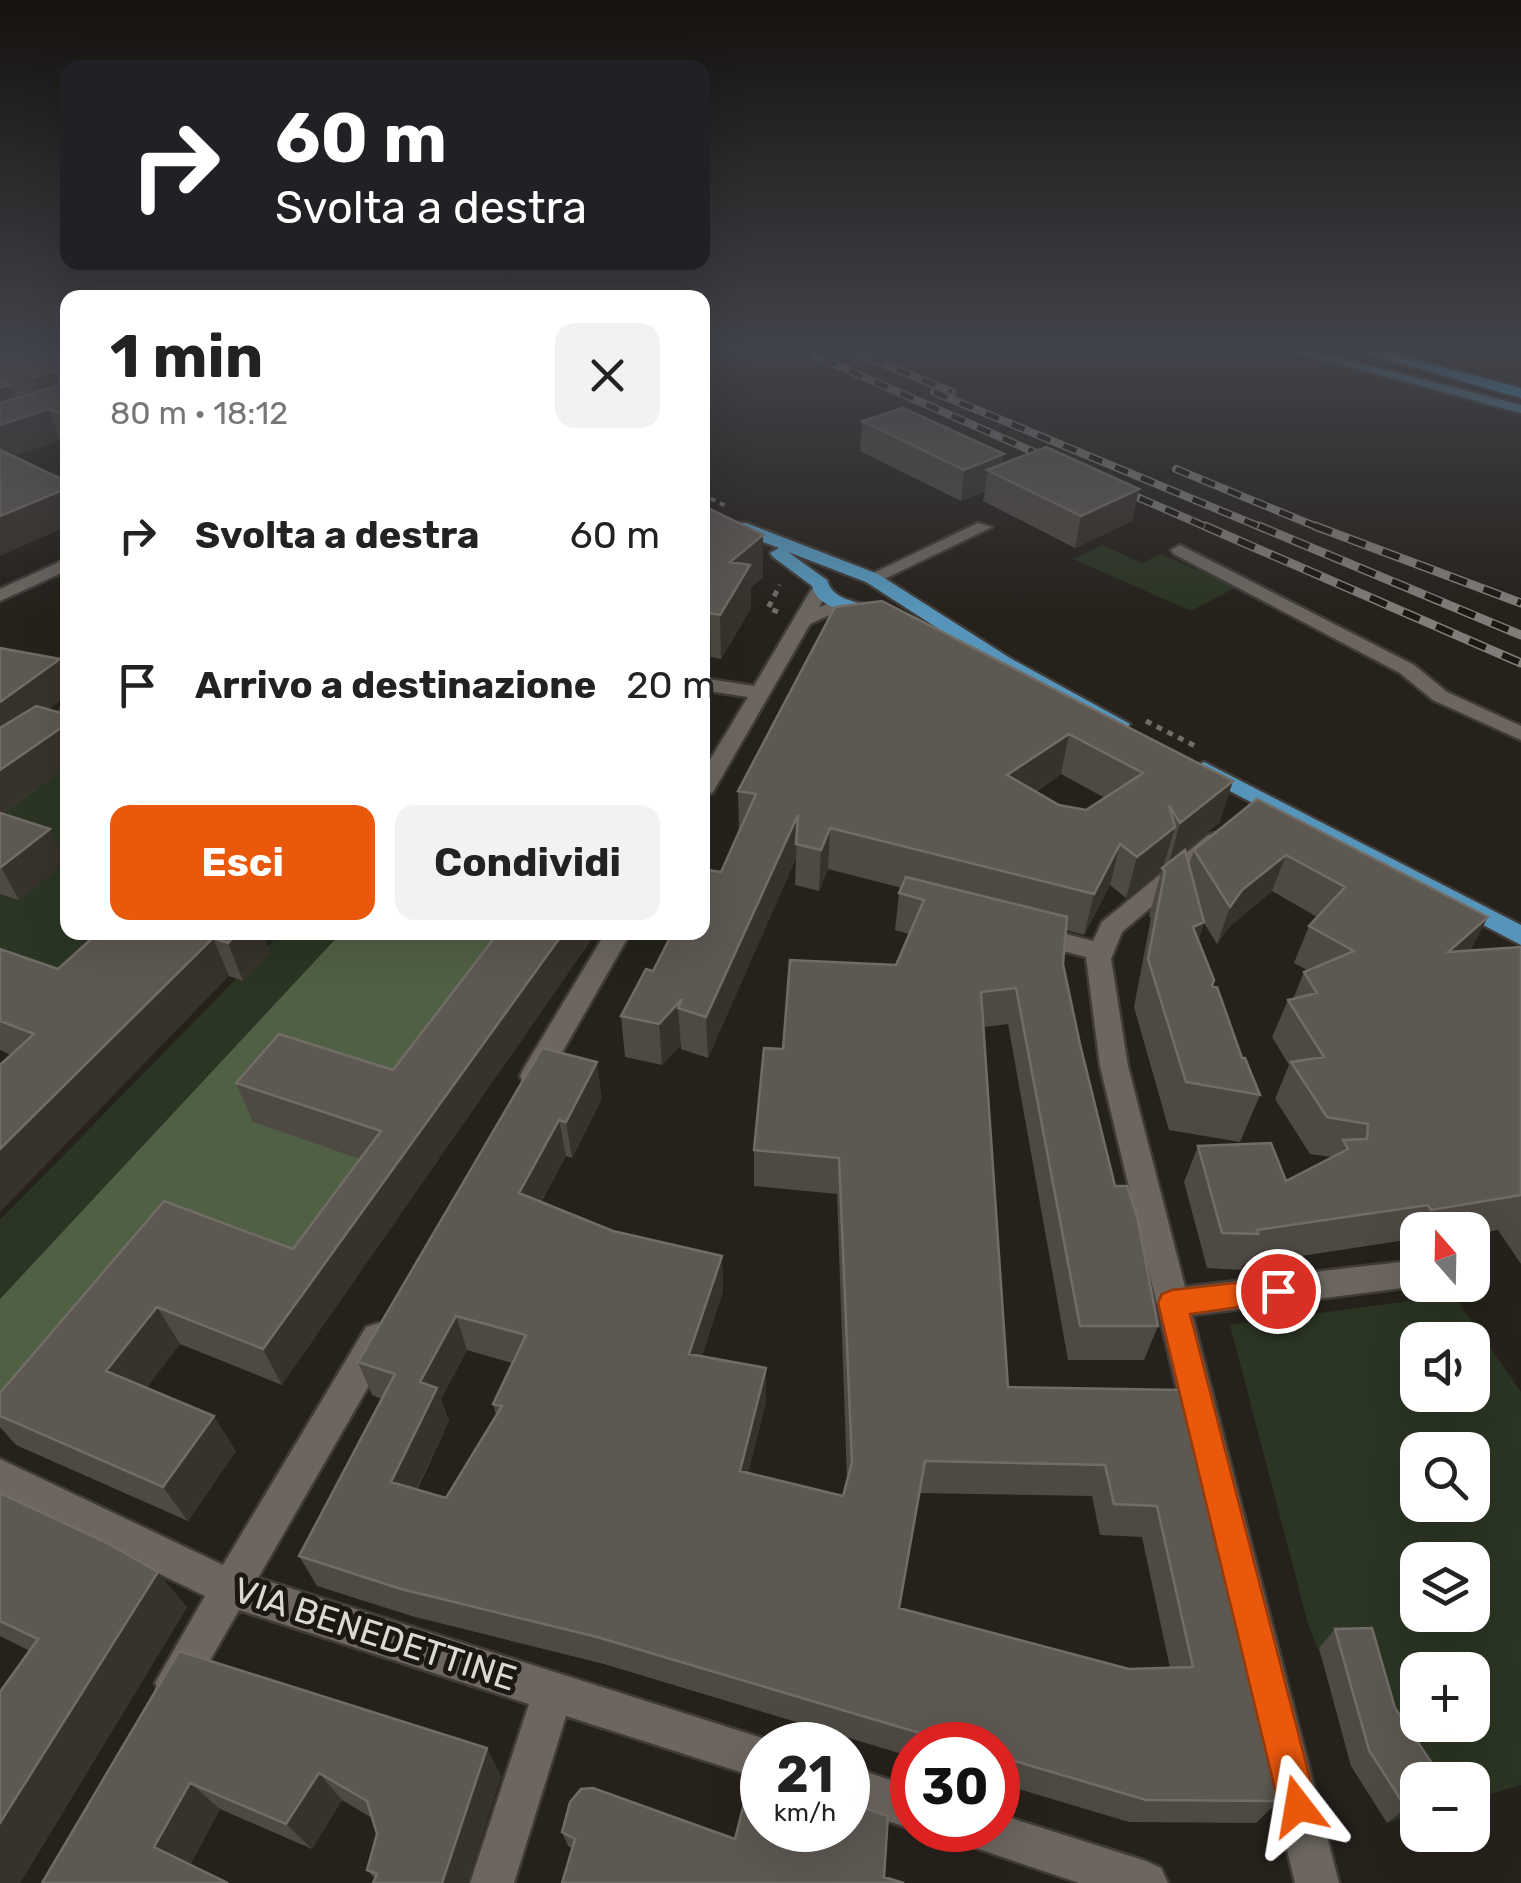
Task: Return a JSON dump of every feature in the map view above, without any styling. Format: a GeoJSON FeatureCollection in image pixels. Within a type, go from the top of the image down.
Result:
{"type":"FeatureCollection","features":[{"type":"Feature","properties":{"kind":"main road"},"geometry":{"type":"LineString","coordinates":[[1004,662],[827,599],[820,587],[734,524],[871,579],[1004,662],[1144,736]]}},
{"type":"Feature","properties":{"kind":"main road"},"geometry":{"type":"LineString","coordinates":[[820,587],[841,574],[871,579],[882,594],[878,599],[848,605]]}},
{"type":"Feature","properties":{"kind":"main road"},"geometry":{"type":"LineString","coordinates":[[1178,755],[1250,813],[1521,936]]}},
{"type":"Feature","properties":{"kind":"street"},"geometry":{"type":"LineString","coordinates":[[871,579],[984,527]]}},
{"type":"Feature","properties":{"kind":"street"},"geometry":{"type":"LineString","coordinates":[[1180,550],[1407,669],[1440,696],[1521,734]]}},
{"type":"Feature","properties":{"kind":"street"},"geometry":{"type":"LineString","coordinates":[[0,596],[60,568]]}},
{"type":"Feature","properties":{"kind":"street"},"geometry":{"type":"LineString","coordinates":[[710,779],[820,587]]}},
{"type":"Feature","properties":{"kind":"street"},"geometry":{"type":"LineString","coordinates":[[803,620],[848,605]]}},
{"type":"Feature","properties":{"kind":"street"},"geometry":{"type":"LineString","coordinates":[[710,685],[761,693]]}},
{"type":"Feature","properties":{"kind":"street"},"geometry":{"type":"LineString","coordinates":[[0,760],[60,718]]}},
{"type":"Feature","properties":{"kind":"street"},"geometry":{"type":"LineString","coordinates":[[1250,813],[1111,928],[1101,952],[1114,1066],[1317,1883]]}},
{"type":"Feature","properties":{"kind":"street"},"geometry":{"type":"LineString","coordinates":[[1009,928],[1101,952]]}},
{"type":"Feature","properties":{"kind":"street"},"geometry":{"type":"LineString","coordinates":[[519,1100],[614,940]]}},
{"type":"Feature","properties":{"kind":"street"},"geometry":{"type":"LineString","coordinates":[[1172,1303],[1400,1276]]}},
{"type":"Feature","properties":{"kind":"street"},"geometry":{"type":"LineString","coordinates":[[160,1710],[390,1319]]}},
{"type":"Feature","properties":{"kind":"street","name":"VIA BENEDETTINE"},"geometry":{"type":"LineString","coordinates":[[0,1478],[230,1588],[740,1752]]}},
{"type":"Feature","properties":{"kind":"street"},"geometry":{"type":"LineString","coordinates":[[492,1883],[553,1692]]}},
{"type":"Feature","properties":{"kind":"street"},"geometry":{"type":"LineString","coordinates":[[1020,1842],[1146,1883]]}},
{"type":"Feature","properties":{"kind":"path"},"geometry":{"type":"LineString","coordinates":[[777,575],[780,586],[768,608],[803,620]]}},
{"type":"Feature","properties":{"kind":"green space"},"geometry":{"type":"Polygon","coordinates":[[[1102,545],[1142,563],[1161,554],[1237,587],[1191,611],[1073,559],[1102,545]]]}},
{"type":"Feature","properties":{"kind":"green space"},"geometry":{"type":"Polygon","coordinates":[[[60,728],[60,940],[135,940],[77,993],[0,967],[0,772],[60,728]]]}},
{"type":"Feature","properties":{"kind":"green space"},"geometry":{"type":"Polygon","coordinates":[[[274,940],[334,940],[0,1299],[0,1220],[274,940]]]}},
{"type":"Feature","properties":{"kind":"green space"},"geometry":{"type":"Polygon","coordinates":[[[334,940],[521,940],[302,1263],[7,1431],[0,1427],[0,1299],[334,940]]]}},
{"type":"Feature","properties":{"kind":"green space"},"geometry":{"type":"Polygon","coordinates":[[[1402,1302],[1459,1302],[1473,1322],[1400,1322],[1400,1412],[1490,1412],[1490,1347],[1521,1392],[1521,1785],[1490,1794],[1490,1762],[1400,1762],[1400,1819],[1387,1823],[1308,1624],[1230,1325],[1402,1302]]]}},
{"type":"Feature","properties":{"kind":"building"},"geometry":{"type":"Polygon","coordinates":[[[893,436],[964,436],[1004,454],[964,470],[893,436]]]}},
{"type":"Feature","properties":{"kind":"building"},"geometry":{"type":"Polygon","coordinates":[[[1046,447],[1139,489],[1081,516],[987,470],[1046,447]]]}},
{"type":"Feature","properties":{"kind":"building"},"geometry":{"type":"Polygon","coordinates":[[[0,450],[60,478],[60,491],[0,516],[0,450]]]}},
{"type":"Feature","properties":{"kind":"building"},"geometry":{"type":"Polygon","coordinates":[[[710,509],[763,535],[730,562],[750,565],[720,615],[710,613],[710,509]]]}},
{"type":"Feature","properties":{"kind":"building"},"geometry":{"type":"Polygon","coordinates":[[[882,601],[1233,781],[1180,823],[1169,805],[1175,827],[1137,857],[1120,844],[1094,894],[830,828],[821,850],[796,844],[798,815],[706,1017],[678,1008],[682,999],[659,1024],[621,1016],[646,969],[653,971],[669,940],[710,940],[710,870],[721,872],[756,794],[738,791],[835,607],[882,601]],[[1069,734],[1007,775],[1059,805],[1086,810],[1143,773],[1069,734]]]}},
{"type":"Feature","properties":{"kind":"building"},"geometry":{"type":"Polygon","coordinates":[[[0,648],[60,659],[0,702],[0,648]]]}},
{"type":"Feature","properties":{"kind":"building"},"geometry":{"type":"Polygon","coordinates":[[[36,706],[60,713],[60,729],[0,770],[0,728],[36,706]]]}},
{"type":"Feature","properties":{"kind":"building"},"geometry":{"type":"Polygon","coordinates":[[[1257,799],[1488,917],[1448,952],[1521,947],[1521,1195],[1431,1210],[1428,1205],[1257,1230],[1258,1234],[1222,1233],[1198,1146],[1271,1143],[1286,1181],[1348,1149],[1343,1140],[1367,1139],[1368,1124],[1327,1117],[1291,1062],[1324,1057],[1288,1000],[1317,993],[1304,972],[1354,951],[1309,926],[1345,887],[1286,855],[1242,890],[1230,907],[1194,850],[1257,799]]]}},
{"type":"Feature","properties":{"kind":"building"},"geometry":{"type":"Polygon","coordinates":[[[0,813],[50,829],[1,867],[0,867],[0,813]]]}},
{"type":"Feature","properties":{"kind":"building"},"geometry":{"type":"Polygon","coordinates":[[[1185,850],[1204,922],[1193,927],[1214,980],[1212,986],[1217,987],[1242,1058],[1260,1095],[1186,1082],[1148,959],[1165,871],[1162,868],[1185,850]]]}},
{"type":"Feature","properties":{"kind":"building"},"geometry":{"type":"Polygon","coordinates":[[[906,877],[1067,917],[1063,964],[1080,1044],[1115,1186],[1127,1186],[1137,1216],[1158,1326],[1080,1326],[1016,988],[981,992],[1008,1387],[1181,1390],[1279,1801],[1146,1800],[1020,1763],[1020,1722],[890,1724],[597,1637],[401,1589],[299,1556],[395,1374],[358,1362],[542,1048],[597,1062],[566,1122],[559,1120],[519,1193],[613,1231],[722,1256],[689,1354],[766,1368],[740,1471],[843,1496],[852,1462],[839,1158],[754,1150],[764,1048],[783,1049],[790,960],[896,965],[924,900],[899,893],[906,877]],[[456,1316],[420,1382],[437,1388],[391,1482],[446,1498],[502,1406],[493,1404],[526,1335],[456,1316]],[[925,1461],[899,1608],[1129,1669],[1193,1667],[1157,1506],[1114,1504],[1105,1465],[925,1461]]]}},
{"type":"Feature","properties":{"kind":"building"},"geometry":{"type":"Polygon","coordinates":[[[90,940],[211,940],[0,1149],[0,1065],[34,1034],[0,1021],[0,949],[58,969],[90,940]]]}},
{"type":"Feature","properties":{"kind":"building"},"geometry":{"type":"Polygon","coordinates":[[[493,940],[558,940],[263,1349],[157,1307],[106,1371],[214,1416],[163,1487],[0,1416],[0,1393],[164,1201],[293,1249],[381,1131],[236,1083],[279,1034],[393,1070],[493,940]]]}},
{"type":"Feature","properties":{"kind":"building"},"geometry":{"type":"Polygon","coordinates":[[[0,1493],[107,1543],[158,1572],[0,1823],[0,1692],[38,1639],[0,1621],[0,1493]]]}},
{"type":"Feature","properties":{"kind":"building"},"geometry":{"type":"Polygon","coordinates":[[[1372,1628],[1400,1716],[1400,1742],[1418,1742],[1431,1762],[1400,1762],[1400,1799],[1369,1750],[1335,1629],[1372,1628]]]}},
{"type":"Feature","properties":{"kind":"building"},"geometry":{"type":"Polygon","coordinates":[[[179,1651],[487,1748],[442,1883],[373,1883],[377,1874],[367,1870],[377,1834],[367,1801],[319,1773],[286,1824],[190,1783],[154,1847],[228,1883],[42,1883],[179,1651]]]}},
{"type":"Feature","properties":{"kind":"building"},"geometry":{"type":"Polygon","coordinates":[[[593,1788],[735,1839],[740,1819],[740,1852],[870,1852],[870,1810],[888,1816],[884,1877],[904,1883],[562,1883],[575,1839],[562,1832],[570,1802],[581,1789],[593,1788]]]}},
{"type":"Feature","properties":{"kind":"railway"},"geometry":{"type":"LineString","coordinates":[[997,436],[1059,463]]}},
{"type":"Feature","properties":{"kind":"railway"},"geometry":{"type":"LineString","coordinates":[[1040,436],[1265,529]]}},
{"type":"Feature","properties":{"kind":"railway"},"geometry":{"type":"LineString","coordinates":[[1176,469],[1322,529]]}},
{"type":"Feature","properties":{"kind":"railway"},"geometry":{"type":"LineString","coordinates":[[1114,487],[1211,529]]}},
{"type":"Feature","properties":{"kind":"railway"},"geometry":{"type":"LineString","coordinates":[[1205,526],[1521,663]]}},
{"type":"Feature","properties":{"kind":"railway"},"geometry":{"type":"LineString","coordinates":[[1259,526],[1521,635]]}},
{"type":"Feature","properties":{"kind":"railway"},"geometry":{"type":"LineString","coordinates":[[1315,526],[1521,603]]}},
{"type":"Feature","properties":{"kind":"route"},"geometry":{"type":"LineString","coordinates":[[1278,1291],[1172,1303],[1298,1806]]}}]}
